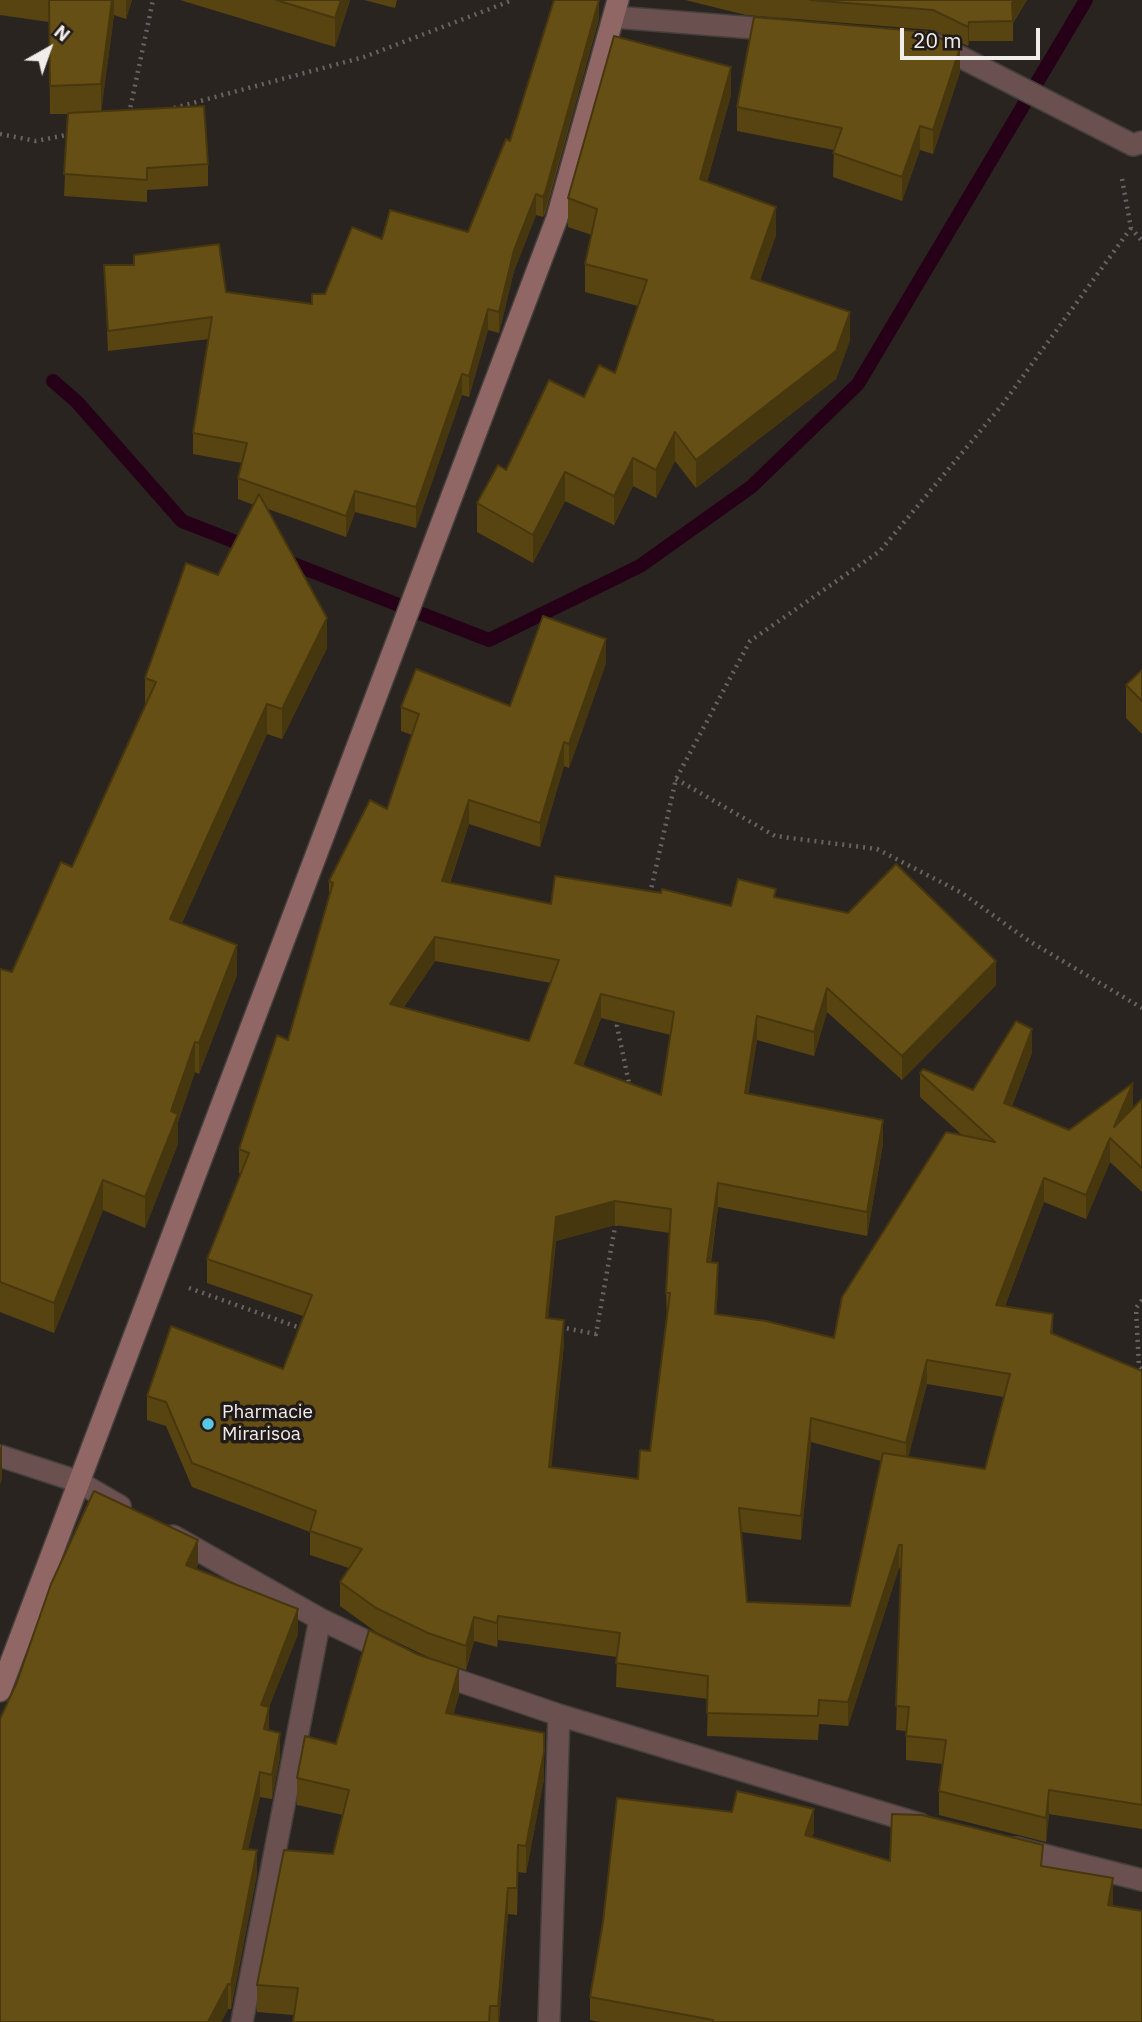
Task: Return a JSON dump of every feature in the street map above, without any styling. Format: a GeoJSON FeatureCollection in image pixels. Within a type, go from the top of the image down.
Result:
{"type":"FeatureCollection","features":[{"type":"Feature","properties":{"kind":"street"},"geometry":{"type":"LineString","coordinates":[[0,1691],[77,1481],[436,544],[557,218],[616,9],[794,32]]}},
{"type":"Feature","properties":{"kind":"street"},"geometry":{"type":"LineString","coordinates":[[918,41],[932,43],[1137,144]]}},
{"type":"Feature","properties":{"kind":"street"},"geometry":{"type":"LineString","coordinates":[[0,1456],[77,1481],[320,1619],[423,1669],[559,1715],[934,1828]]}},
{"type":"Feature","properties":{"kind":"street"},"geometry":{"type":"LineString","coordinates":[[242,2022],[320,1619]]}},
{"type":"Feature","properties":{"kind":"street"},"geometry":{"type":"LineString","coordinates":[[549,2022],[559,1715]]}},
{"type":"Feature","properties":{"kind":"street"},"geometry":{"type":"LineString","coordinates":[[999,1844],[1142,1880]]}},
{"type":"Feature","properties":{"kind":"path"},"geometry":{"type":"LineString","coordinates":[[128,122],[153,0]]}},
{"type":"Feature","properties":{"kind":"path"},"geometry":{"type":"LineString","coordinates":[[168,110],[364,57],[513,0]]}},
{"type":"Feature","properties":{"kind":"path"},"geometry":{"type":"LineString","coordinates":[[0,135],[36,141],[75,133]]}},
{"type":"Feature","properties":{"kind":"path"},"geometry":{"type":"LineString","coordinates":[[1137,144],[1122,179],[1131,228],[1142,241]]}},
{"type":"Feature","properties":{"kind":"path"},"geometry":{"type":"LineString","coordinates":[[647,906],[676,779],[750,640],[880,551],[1002,405],[1131,228]]}},
{"type":"Feature","properties":{"kind":"path"},"geometry":{"type":"LineString","coordinates":[[676,779],[775,836],[877,849],[962,893],[1029,941],[1142,1008]]}},
{"type":"Feature","properties":{"kind":"path"},"geometry":{"type":"LineString","coordinates":[[620,1012],[617,1026],[633,1100]]}},
{"type":"Feature","properties":{"kind":"path"},"geometry":{"type":"LineString","coordinates":[[550,1326],[596,1334],[617,1217]]}},
{"type":"Feature","properties":{"kind":"path"},"geometry":{"type":"LineString","coordinates":[[156,1276],[308,1331]]}},
{"type":"Feature","properties":{"kind":"path"},"geometry":{"type":"LineString","coordinates":[[1142,1300],[1136,1308],[1139,1367],[1142,1370]]}},
{"type":"Feature","properties":{"kind":"building"},"geometry":{"type":"Polygon","coordinates":[[[49,0],[112,0],[101,84],[50,86],[49,0]]]}},
{"type":"Feature","properties":{"kind":"building"},"geometry":{"type":"Polygon","coordinates":[[[276,0],[341,0],[335,18],[276,0]]]}},
{"type":"Feature","properties":{"kind":"building"},"geometry":{"type":"Polygon","coordinates":[[[554,0],[599,0],[545,193],[543,197],[536,194],[514,250],[499,312],[488,309],[469,376],[462,374],[416,507],[355,491],[346,516],[238,478],[247,443],[193,433],[212,317],[108,331],[104,265],[134,265],[134,255],[219,244],[226,292],[312,304],[312,294],[325,294],[352,227],[382,239],[390,210],[468,232],[506,139],[510,141],[554,0]]]}},
{"type":"Feature","properties":{"kind":"building"},"geometry":{"type":"Polygon","coordinates":[[[810,0],[1014,0],[1013,21],[969,22],[968,27],[933,10],[810,0]]]}},
{"type":"Feature","properties":{"kind":"building"},"geometry":{"type":"Polygon","coordinates":[[[754,17],[928,32],[960,48],[933,130],[920,126],[902,177],[833,153],[842,128],[737,107],[754,17]]]}},
{"type":"Feature","properties":{"kind":"building"},"geometry":{"type":"Polygon","coordinates":[[[614,36],[731,67],[700,179],[776,207],[751,278],[850,312],[836,351],[696,460],[675,432],[656,470],[633,458],[614,496],[565,472],[533,535],[477,503],[498,465],[506,470],[549,380],[584,397],[599,365],[615,373],[647,280],[585,264],[597,209],[568,198],[614,36]]]}},
{"type":"Feature","properties":{"kind":"building"},"geometry":{"type":"Polygon","coordinates":[[[204,106],[208,164],[147,168],[147,180],[64,174],[68,113],[204,106]]]}},
{"type":"Feature","properties":{"kind":"building"},"geometry":{"type":"Polygon","coordinates":[[[259,494],[327,618],[282,709],[267,704],[170,919],[237,945],[199,1043],[195,1042],[171,1111],[178,1114],[145,1197],[103,1180],[54,1303],[0,1282],[0,969],[12,972],[61,862],[72,867],[156,682],[145,678],[186,563],[218,575],[259,494]]]}},
{"type":"Feature","properties":{"kind":"building"},"geometry":{"type":"Polygon","coordinates":[[[543,616],[606,639],[569,744],[564,742],[540,823],[469,800],[442,881],[551,904],[555,876],[661,893],[662,889],[731,906],[738,879],[776,889],[774,897],[848,913],[896,864],[996,961],[902,1056],[827,988],[814,1032],[757,1016],[745,1093],[883,1120],[867,1212],[718,1183],[707,1262],[718,1263],[715,1314],[766,1321],[834,1338],[842,1297],[946,1132],[995,1142],[920,1073],[923,1069],[973,1090],[1016,1021],[1032,1029],[1004,1103],[1069,1130],[1133,1083],[1114,1127],[1142,1099],[1142,1168],[1110,1138],[1086,1195],[1044,1178],[996,1305],[1053,1314],[1051,1333],[1142,1371],[1142,1805],[1049,1790],[1046,1818],[939,1791],[946,1740],[906,1736],[909,1707],[896,1706],[902,1545],[899,1545],[848,1702],[819,1700],[818,1716],[707,1713],[708,1676],[616,1663],[620,1633],[498,1616],[497,1623],[474,1617],[466,1646],[428,1633],[376,1608],[340,1582],[362,1549],[310,1531],[316,1511],[192,1463],[166,1402],[147,1396],[171,1326],[283,1369],[312,1295],[207,1259],[249,1153],[239,1149],[277,1035],[288,1040],[333,883],[329,881],[370,800],[387,809],[419,714],[401,707],[416,669],[510,706],[543,616]],[[435,937],[390,1004],[529,1041],[559,960],[435,937]],[[601,994],[575,1063],[661,1095],[674,1012],[601,994]],[[615,1201],[556,1217],[546,1318],[564,1320],[549,1467],[638,1479],[640,1450],[650,1451],[670,1293],[666,1293],[671,1209],[615,1201]],[[927,1360],[906,1443],[811,1418],[801,1516],[739,1508],[747,1602],[850,1606],[883,1453],[985,1469],[1010,1374],[927,1360]]]}},
{"type":"Feature","properties":{"kind":"building"},"geometry":{"type":"Polygon","coordinates":[[[1142,670],[1142,701],[1126,685],[1142,670]]]}},
{"type":"Feature","properties":{"kind":"building"},"geometry":{"type":"Polygon","coordinates":[[[94,1491],[198,1540],[186,1565],[298,1609],[261,1705],[269,1707],[264,1729],[280,1733],[272,1775],[260,1772],[243,1849],[257,1850],[231,1985],[228,1984],[208,2022],[0,2022],[0,1719],[17,1682],[51,1584],[94,1491]]]}},
{"type":"Feature","properties":{"kind":"building"},"geometry":{"type":"Polygon","coordinates":[[[369,1630],[419,1655],[459,1668],[446,1713],[544,1733],[544,1752],[526,1846],[518,1845],[517,1888],[508,1888],[498,2006],[490,2006],[489,2022],[293,2022],[298,1988],[257,1985],[284,1850],[333,1854],[349,1790],[297,1778],[305,1736],[336,1744],[369,1630]]]}},
{"type":"Feature","properties":{"kind":"building"},"geometry":{"type":"Polygon","coordinates":[[[737,1791],[814,1809],[805,1835],[890,1861],[892,1814],[922,1815],[1043,1845],[1041,1866],[1113,1878],[1108,1905],[1142,1911],[1142,2022],[713,2022],[590,1997],[603,1922],[617,1798],[732,1812],[737,1791]]]}},
{"type":"Feature","properties":{"kind":"waterway"},"geometry":{"type":"LineString","coordinates":[[283,560],[489,640],[640,566],[751,487],[858,384],[1086,0]]}},
{"type":"Feature","properties":{"kind":"waterway"},"geometry":{"type":"LineString","coordinates":[[53,381],[77,402],[182,521],[251,548]]}},
{"type":"Feature","properties":{"kind":"place","name":"Pharmacie Mirarisoa"},"geometry":{"type":"Point","coordinates":[208,1424]}}]}
